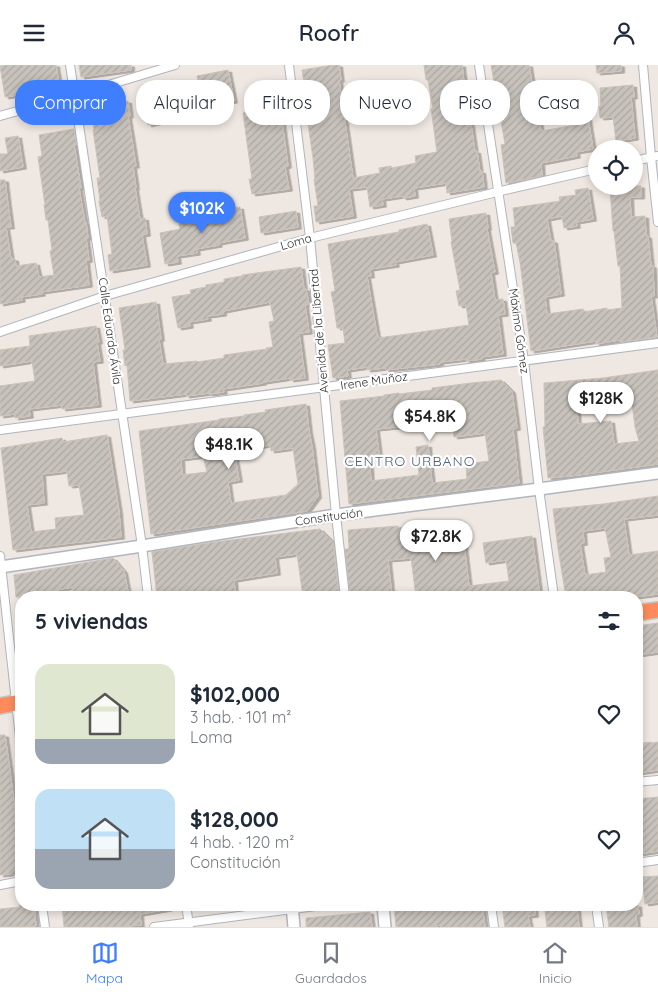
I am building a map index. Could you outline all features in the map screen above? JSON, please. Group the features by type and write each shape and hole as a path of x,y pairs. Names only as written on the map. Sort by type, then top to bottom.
{"highway":[{"path":"643,612 658,610"},
{"path":"0,706 15,704"}],"street":[{"name":"Calle Eduardo Ávila","path":"70,65 72,80"},
{"path":"124,80 174,65"},
{"name":"Avenida de la Libertad","path":"289,65 310,238 344,591"},
{"name":"Máximo Gómez","path":"479,65 524,361 553,591"},
{"path":"643,65 654,157 658,222"},
{"path":"0,116 15,112"},
{"name":"Calle Eduardo Ávila","path":"79,125 147,591"},
{"name":"Loma","path":"0,332 105,296 310,238 497,191 588,171"},
{"name":"Irene Muñoz","path":"0,430 658,343"},
{"name":"Constitución","path":"1,563 142,546 336,515 658,473"},
{"path":"1,563 15,678"},
{"path":"643,781 658,780"},
{"path":"643,862 658,860"},
{"path":"0,885 15,882"},
{"path":"43,911 45,927"},
{"path":"187,911 189,925"},
{"path":"154,927 189,925 269,911"},
{"path":"292,911 294,927"},
{"path":"384,911 385,927"},
{"path":"492,911 494,927"},
{"path":"597,911 599,927"}],"building":[{"path":"56,65 58,80 15,80 15,95 5,97 0,66"},
{"path":"79,65 131,65 131,70 81,77"},
{"path":"339,65 341,80 339,80 340,125 345,125 353,178 380,173 379,168 391,166 392,168 416,163 415,156 437,152 431,109 433,109 430,80 426,80 424,65 462,65 464,80 440,80 440,125 471,125 475,152 477,151 484,187 447,193 446,183 414,188 415,196 382,199 383,205 370,207 367,187 349,189 353,216 316,222 314,206 318,206 308,125 330,125 330,80 304,80 302,70"},
{"path":"491,65 529,65 532,80 520,80 520,125 540,125 541,131 576,125 589,125 592,140 588,140 588,150 576,152 577,156 541,163 542,176 506,183 501,145 505,144 502,125 510,125 510,80 494,80"},
{"path":"596,65 621,65 621,71 597,73"},
{"path":"228,70 230,80 198,80 197,76"},
{"path":"633,85 634,97 631,97 635,138 616,140 613,117 600,118 600,88"},
{"path":"126,101 128,101 130,116 128,116 136,166 133,166 140,219 145,218 147,234 142,235 147,265 110,271 108,255 112,254 107,216 102,217 99,201 97,178 100,178 93,130 93,125 126,125"},
{"path":"245,125 282,125 288,166 285,167 289,189 252,194 249,179 252,179"},
{"path":"74,129 76,145 74,145 81,188 79,188 88,238 86,238 89,260 86,261 89,285 41,292 42,294 21,297 22,300 0,304 0,180 5,180 11,227 6,227 11,259 15,259 16,266 36,263 39,277 54,275 38,157 42,156 39,135"},
{"path":"18,136 23,167 0,171 0,154 8,154 5,138"},
{"path":"588,188 593,219 576,222 577,226 564,228 562,216 547,219 551,241 554,241 561,294 545,297 547,314 583,309 584,312 607,308 607,310 622,308 620,266 618,266 610,195 641,195 641,197 630,197 631,217 645,216 646,236 648,236 651,266 653,266 654,296 651,296 657,337 596,344 596,341 531,351 520,262 516,243 513,243 511,227 515,227 513,208 560,201 559,197 576,195 575,190"},
{"path":"240,207 245,238 196,249 197,253 177,256 178,262 165,264 160,233 180,229 179,224 201,220 201,216 228,212 227,209"},
{"path":"296,211 298,227 261,233 259,217"},
{"path":"486,213 495,272 491,273 495,300 503,299 505,314 498,315 503,354 481,357 482,359 466,361 466,359 386,370 385,368 367,370 367,367 347,370 348,376 333,378 328,345 345,343 343,328 337,328 331,292 335,291 328,244 399,232 399,230 427,224 433,255 395,262 396,265 370,269 371,276 367,276 378,338 469,325 466,305 459,306 456,291 460,290 451,242 449,219"},
{"path":"301,267 304,289 306,289 309,304 305,305 309,332 299,333 305,378 263,382 223,389 224,392 209,394 186,396 186,394 130,401 119,308 156,302 163,364 197,362 224,358 224,355 267,349 273,347 269,322 274,321 270,302 223,311 223,314 207,316 208,319 189,322 190,326 178,328 172,297 191,294 190,290 224,282 224,279"},
{"path":"96,326 100,361 93,362 98,405 62,409 62,405 29,409 30,416 15,418 15,414 0,416 0,386 35,381 32,361 0,366 0,350 30,346 29,336"},
{"path":"658,370 658,464 548,478 543,427 545,427 544,383 603,378","holes":["632,403 639,441 614,444 611,421 578,424 577,408"]},
{"path":"501,380 512,391 517,428 513,429 519,483 349,504 340,401 432,390 432,388","holes":["452,420 454,437 485,433 489,461 466,464 467,479 432,483 428,445 416,447 419,475 371,481 369,455 379,454 376,429"]},
{"path":"306,404 318,496 307,511 151,534 139,431 244,416 266,412 265,410","holes":["270,445 271,451 293,448 298,484 286,495 231,503 228,482 239,480 234,451","203,456 207,472 182,475 181,459"]},
{"path":"107,435 119,511 121,537 13,550 1,448 62,438 63,442","holes":["67,471 69,486 79,485 84,515 55,518 56,529 31,532 27,505 44,503 42,474"]},
{"path":"658,496 658,515 624,519 629,555 658,551 658,594 643,596 643,591 565,591 553,509","holes":["605,528 611,557 604,558 606,572 585,575 580,544 584,543 583,531"]},
{"path":"461,520 469,586 509,581 506,560 486,563 483,543 532,536 539,591 415,591 411,558 388,560 391,591 349,591 345,549 349,549 348,530 398,526 398,528"},
{"path":"320,529 333,542 338,591 302,591 297,554 275,557 277,573 234,580 235,591 156,591 152,552"},
{"path":"113,558 124,571 128,591 73,591 72,587 52,591 15,591 14,575"},
{"path":"658,623 658,652 643,654 643,625"},
{"path":"0,735 5,735 15,814 15,869 10,874 0,875"},
{"path":"658,742 658,770 643,772 643,743"},
{"path":"658,797 658,851 643,853 643,798"},
{"path":"658,876 658,902 645,904 643,877"},
{"path":"15,908 15,911 35,911 36,926 0,927 0,909"},
{"path":"63,911 157,911 140,914 141,925 64,927"},
{"path":"394,911 483,911 485,927 441,927 441,925 396,927"},
{"path":"503,911 535,911 535,915 528,916 530,927 505,927"},
{"path":"545,911 577,911 579,927 547,927"},
{"path":"607,911 639,911 639,914 636,915 637,927 609,927"},
{"path":"370,912 372,927 306,927 306,918"}],"district":[{"name":"CENTRO URBANO","path":"410,461"}]}
